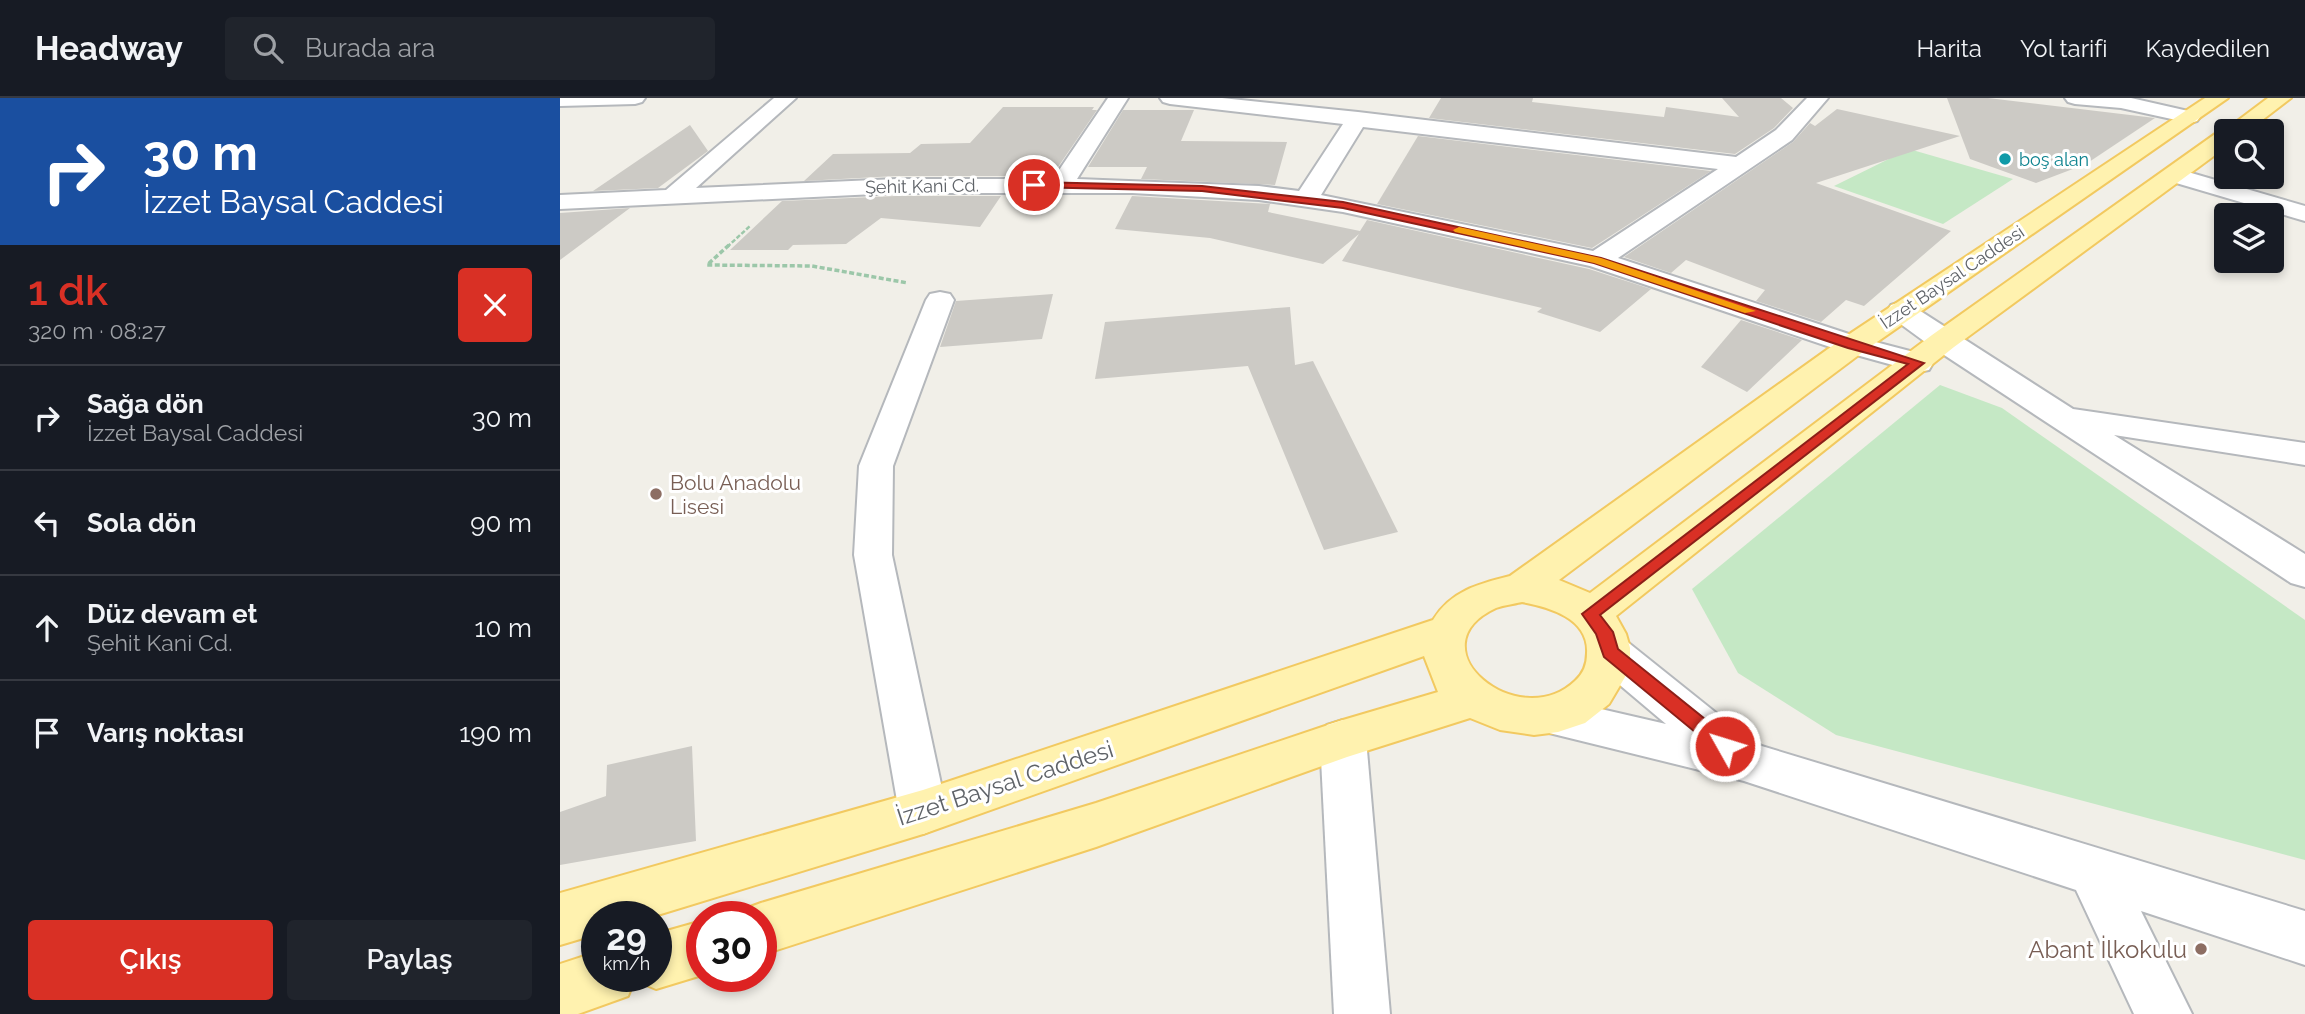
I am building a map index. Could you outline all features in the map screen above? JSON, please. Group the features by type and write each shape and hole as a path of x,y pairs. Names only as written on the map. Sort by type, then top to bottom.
{"main road":[{"name":"İzzet Baysal Caddesi","path":"1522,587 1853,345 2218,98"},
{"path":"2252,119 2281,98"},
{"path":"1590,614 1918,363 1943,341 2214,147"},
{"path":"1522,587 1559,596 1590,614 1604,632 1610,652 1607,673 1595,693 1576,707 1549,716 1523,716 1496,711 1474,699 1457,685 1447,667 1443,650 1445,632 1456,614 1474,599 1496,590 1522,587"},
{"name":"İzzet Baysal Caddesi","path":"560,919 923,811 1445,632"},
{"path":"777,924 1096,825 1343,740 1474,699"},
{"path":"560,992 581,985"}],"street":[{"path":"560,100 635,98"},
{"path":"671,198 786,98"},
{"path":"1061,185 1118,98"},
{"path":"1170,98 1737,164"},
{"path":"1597,260 1784,135 1818,98"},
{"path":"2075,98 2121,102 2190,117"},
{"path":"1306,199 1358,118"},
{"path":"2174,176 2305,214"},
{"name":"Şehit Kani Cd.","path":"560,202 897,186 1061,185 1202,188 1306,199 1597,260 1853,345 1918,363"},
{"path":"923,811 873,542 876,466 940,300"},
{"path":"1902,312 2305,573"},
{"path":"2062,417 2305,454"},
{"path":"1610,652 1744,761"},
{"path":"1549,716 1744,761 2305,938"},
{"path":"1343,740 1362,1014"},
{"path":"2093,871 2164,1014"}],"path":[{"path":"786,191 707,265 811,265 909,284 931,292 940,300"}],"green space":[{"path":"1909,149 2013,179 1943,224 1834,186"},
{"path":"1940,385 2002,408 2305,620 2305,860 1836,735 1738,673 1692,589"}],"building":[{"path":"1441,98 1533,98 1532,102 1664,117 1666,107 1739,117 1722,98 1781,98 1793,108 1774,128 1735,154 1429,118"},
{"path":"1947,98 1988,98 2155,118 2086,164 2036,183 1970,159"},
{"path":"1003,107 1094,107 1092,110 1097,110 1058,167 1019,168 1014,176 896,176 804,181 833,154 910,153 921,144 970,143"},
{"path":"1837,109 1960,136 1816,183 1951,231 1864,306 1846,300 1821,322 1756,301 1765,290 1686,260 1671,273 1624,257 1793,142 1810,123 1815,126"},
{"path":"1123,110 1194,110 1181,141 1287,142 1275,185 1141,179 1147,167 1088,167"},
{"path":"690,125 708,151 658,188 593,191"},
{"path":"1418,136 1711,171 1592,248 1377,204"},
{"path":"896,196 1001,196 980,227 881,218 846,244 793,245 788,250 730,250 782,201"},
{"path":"1132,196 1270,204 1268,212 1360,231 1367,220 1589,269 1651,289 1600,332 1537,312 1542,308 1342,261 1359,234 1323,264 1210,238 1115,229"},
{"path":"630,208 560,260 560,213"},
{"path":"1053,294 1042,339 940,347 956,301"},
{"path":"1290,307 1295,365 1313,361 1398,532 1324,550 1248,366 1095,379 1105,322"},
{"path":"1741,320 1802,340 1747,392 1701,367"},
{"path":"692,746 696,841 560,865 560,812 606,796 607,765"}],"slow traffic":[{"path":"1459,230 1597,260 1750,311"}],"place":[{"name":"boş alan","path":"2005,159"},
{"name":"Bolu Anadolu Lisesi","path":"656,494"},
{"name":"Abant İlkokulu","path":"2201,949"}],"route":[{"path":"1034,185 1202,188 1343,205 1597,260 1853,345 1918,363 1590,614 1604,632 1610,652 1725,746"}]}
